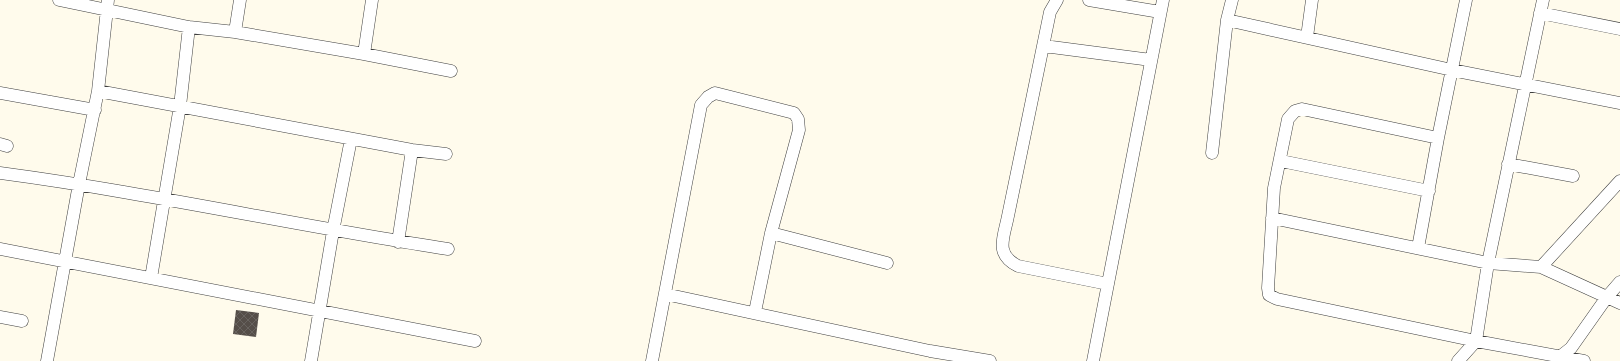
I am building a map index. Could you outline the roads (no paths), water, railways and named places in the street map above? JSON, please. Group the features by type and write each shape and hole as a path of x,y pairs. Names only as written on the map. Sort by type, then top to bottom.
{"street":[{"path":"59,0 108,5 189,27 235,32 364,54 451,71"},
{"path":"235,32 240,0"},
{"path":"364,54 372,0"},
{"path":"1056,0 1050,12 1002,248 1004,255 1009,261 1018,266 1108,284"},
{"path":"1089,0 1161,6 1093,361"},
{"path":"1212,153 1227,20 1232,0"},
{"path":"1307,37 1312,0"},
{"path":"1418,248 1438,138 1466,0"},
{"path":"1458,361 1476,341 1488,263 1543,0"},
{"path":"47,361 98,91 108,5"},
{"path":"1540,13 1620,29"},
{"path":"1227,20 1452,70 1620,103"},
{"path":"151,278 180,106 189,27"},
{"path":"1044,46 1151,60"},
{"path":"98,91 412,150 446,154"},
{"path":"0,93 94,110"},
{"path":"652,361 701,105 708,97 715,93 794,113 798,119 799,130 771,233 755,312"},
{"path":"1438,138 1302,109 1295,111 1288,119 1281,161 1274,188 1268,288 1269,295 1277,299 1557,358 1584,361"},
{"path":"311,361 333,231 352,139"},
{"path":"398,242 412,150"},
{"path":"1281,161 1429,191"},
{"path":"1508,164 1573,176"},
{"path":"0,173 80,184 333,231 448,249"},
{"path":"1541,267 1620,181"},
{"path":"1272,218 1488,263 1541,267 1620,303"},
{"path":"771,233 887,263"},
{"path":"0,249 475,341"},
{"path":"1557,358 1571,348 1607,297 1620,282"},
{"path":"665,294 755,312 930,356 990,361"},
{"path":"0,317 22,321"}]}
